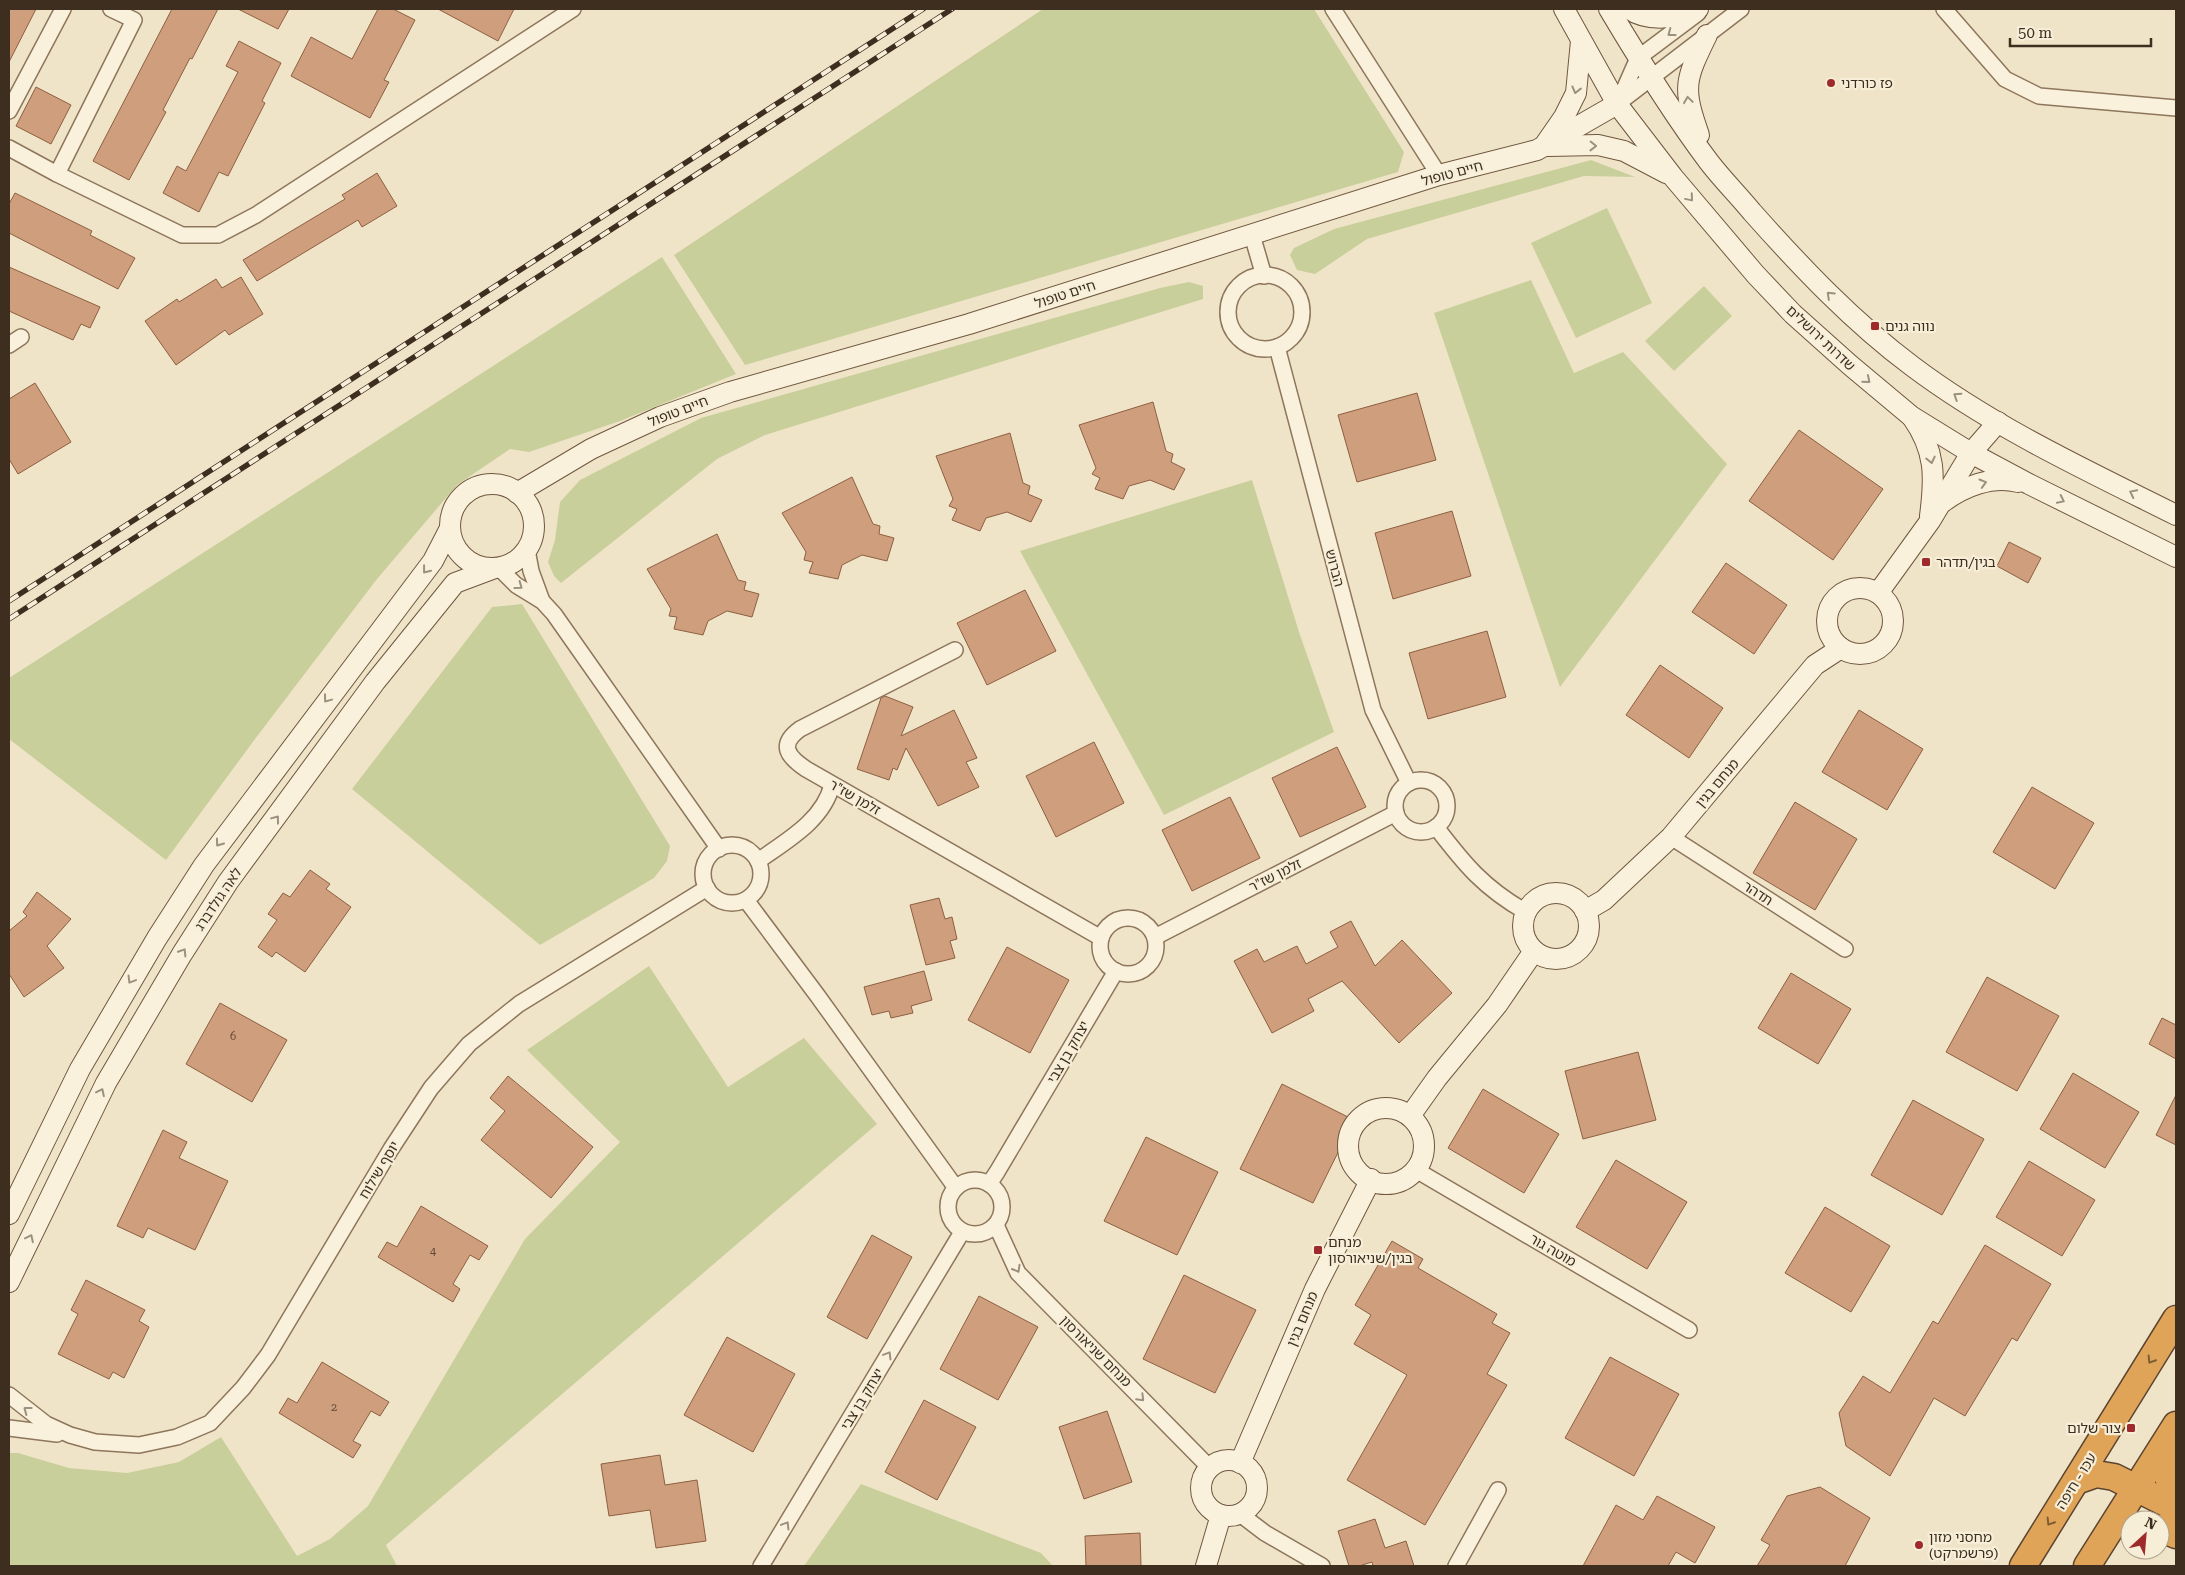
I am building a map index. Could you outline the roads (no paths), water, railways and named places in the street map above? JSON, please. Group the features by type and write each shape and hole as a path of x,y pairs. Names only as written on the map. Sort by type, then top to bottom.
{"highway":[{"name":"עכו - חיפה","path":"2023,1566 2176,1319"},
{"path":"2090,1561 2172,1432"},
{"path":"2172,1432 2169,1477 2171,1490 2176,1497"},
{"path":"2076,1481 2096,1474 2114,1477 2136,1486 2176,1508"},
{"path":"2090,1561 2105,1544 2120,1534"}],"street":[{"path":"9,111 63,9"},
{"path":"57,174 134,20 111,9"},
{"path":"9,148 57,174 182,234 218,235 256,215 573,9"},
{"path":"1333,9 1439,175"},
{"name":"שדרות ירושלים","path":"1564,9 1618,104 1673,177 1756,275 1793,314 1850,366 1911,416 1971,453 2176,557"},
{"path":"1609,9 1650,78 1709,163 1782,246 1881,341 1913,366 1998,422 2056,455 2176,515"},
{"path":"1629,9 1634,13 1653,17 1672,16 1698,9"},
{"path":"1618,104 1638,58 1704,9"},
{"path":"1618,104 1741,9"},
{"path":"1944,9 2005,80 2039,96 2176,108"},
{"path":"1707,35 1690,72 1686,93 1689,108 1709,163"},
{"path":"1544,146 1564,117 1576,93 1581,41"},
{"name":"חיים טופול","path":"517,493 591,449 660,417 730,392 969,324 1439,175 1537,150 1618,104"},
{"path":"1544,146 1598,145 1624,152 1673,177"},
{"path":"1252,235 1264,276"},
{"path":"1264,276 1281,279 1290,286 1297,295 1301,306 1301,317 1298,328 1291,338 1276,347 1260,349 1249,345 1235,334 1228,319 1228,307 1235,291 1248,280 1264,276"},
{"name":"הברוש","path":"1276,347 1373,710 1409,783"},
{"path":"1911,416 1921,430 1932,461 1934,486 1930,521"},
{"path":"1878,593 1930,521 1971,453 1998,422"},
{"path":"1941,504 1954,494 1991,481 2014,480 2029,484"},
{"path":"492,484 505,486 517,493 525,500 533,520 532,541 527,550 510,564 497,568 481,567 469,562 459,553 452,541 450,528 451,514 457,502 466,492 478,486 492,484"},
{"path":"9,1214 80,1069 131,980 188,889 273,770 433,562 450,528"},
{"path":"527,550 531,571 542,601"},
{"path":"497,568 516,585 542,601 560,622 719,849"},
{"name":"לאה גולדברג","path":"9,1282 106,1083 182,954 228,882 370,690 455,583 497,568"},
{"path":"1857,588 1868,589 1878,593 1886,600 1891,610 1892,626 1887,640 1870,652 1860,654 1841,648 1834,642 1826,623 1831,604 1847,590 1857,588"},
{"name":"מנחם בגין","path":"1585,911 1604,900 1671,837 1815,665 1841,648"},
{"name":"זלמן שז\"ר","path":"955,650 800,729 791,736 787,750 793,759 832,785 1101,938"},
{"path":"1423,780 1432,782 1442,790 1448,807 1446,816 1436,827 1425,832 1416,832 1407,828 1400,821 1396,813 1397,795 1409,783 1423,780"},
{"path":"758,861 809,822 825,803 832,785"},
{"name":"זלמן שז\"ר","path":"1155,937 1396,813"},
{"path":"1436,827 1474,875 1494,892 1526,912"},
{"name":"תדהר","path":"1671,837 1846,949"},
{"path":"727,846 740,847 752,854 758,861 761,874 760,882 753,894 746,900 737,903 724,902 712,895 707,888 704,875 705,866 709,858 719,849 727,846"},
{"name":"יוסף שילוח","path":"79,1438 95,1442 139,1445 177,1437 210,1422 243,1388 268,1355 391,1149 431,1088 469,1044 518,1004 707,888"},
{"path":"1545,894 1569,895 1578,901 1585,911 1589,921 1589,932 1585,943 1577,952 1567,957 1555,959 1544,957 1534,951 1527,942 1523,931 1523,919 1535,900 1545,894"},
{"path":"746,900 956,1188"},
{"path":"1126,918 1143,922 1150,928 1155,937 1156,946 1150,964 1133,974 1116,971 1108,966 1102,957 1101,938 1109,926 1117,920 1126,918"},
{"path":"1410,1116 1437,1078 1497,1005 1534,951"},
{"name":"יצחק בן צבי","path":"988,1184 997,1172 1116,971"},
{"path":"1382,1108 1394,1109 1410,1116 1419,1126 1424,1138 1424,1151 1416,1170 1406,1179 1393,1183 1380,1183 1365,1177 1356,1168 1350,1156 1348,1143 1352,1130 1358,1120 1369,1112 1382,1108"},
{"name":"מוטה גור","path":"1416,1170 1690,1330"},
{"name":"מנחם בגין","path":"1240,1463 1315,1289 1371,1179"},
{"path":"972,1180 988,1184 996,1190 1002,1208 996,1225 979,1234 962,1232 950,1218 947,1209 948,1200 956,1188 963,1182 972,1180"},
{"name":"מנחם שניאורסון","path":"996,1225 1018,1273 1210,1468"},
{"name":"יצחק בן צבי","path":"761,1566 962,1232"},
{"path":"9,1395 46,1424 79,1438"},
{"path":"9,1428 79,1438"},
{"path":"1206,1566 1230,1514 1250,1506 1255,1498 1257,1488 1250,1470 1240,1463 1231,1460 1221,1462 1210,1468 1202,1482 1201,1491 1204,1500 1210,1508 1230,1514 1322,1566"},
{"path":"1456,1566 1498,1490"}],"railway":[{"path":"9,601 923,9"},
{"path":"9,619 952,9"}],"place":[{"name":"פז כורדני","path":"1831,83"},
{"name":"נווה גנים","path":"1875,326"},
{"name":"בגין/תדהר","path":"1926,562"},
{"name":"מנחם בגין/שניאורסון","path":"1318,1250"},
{"name":"צור שלום","path":"2131,1428"},
{"name":"מחסני מזון (פרשמרקט)","path":"1919,1545"}]}
